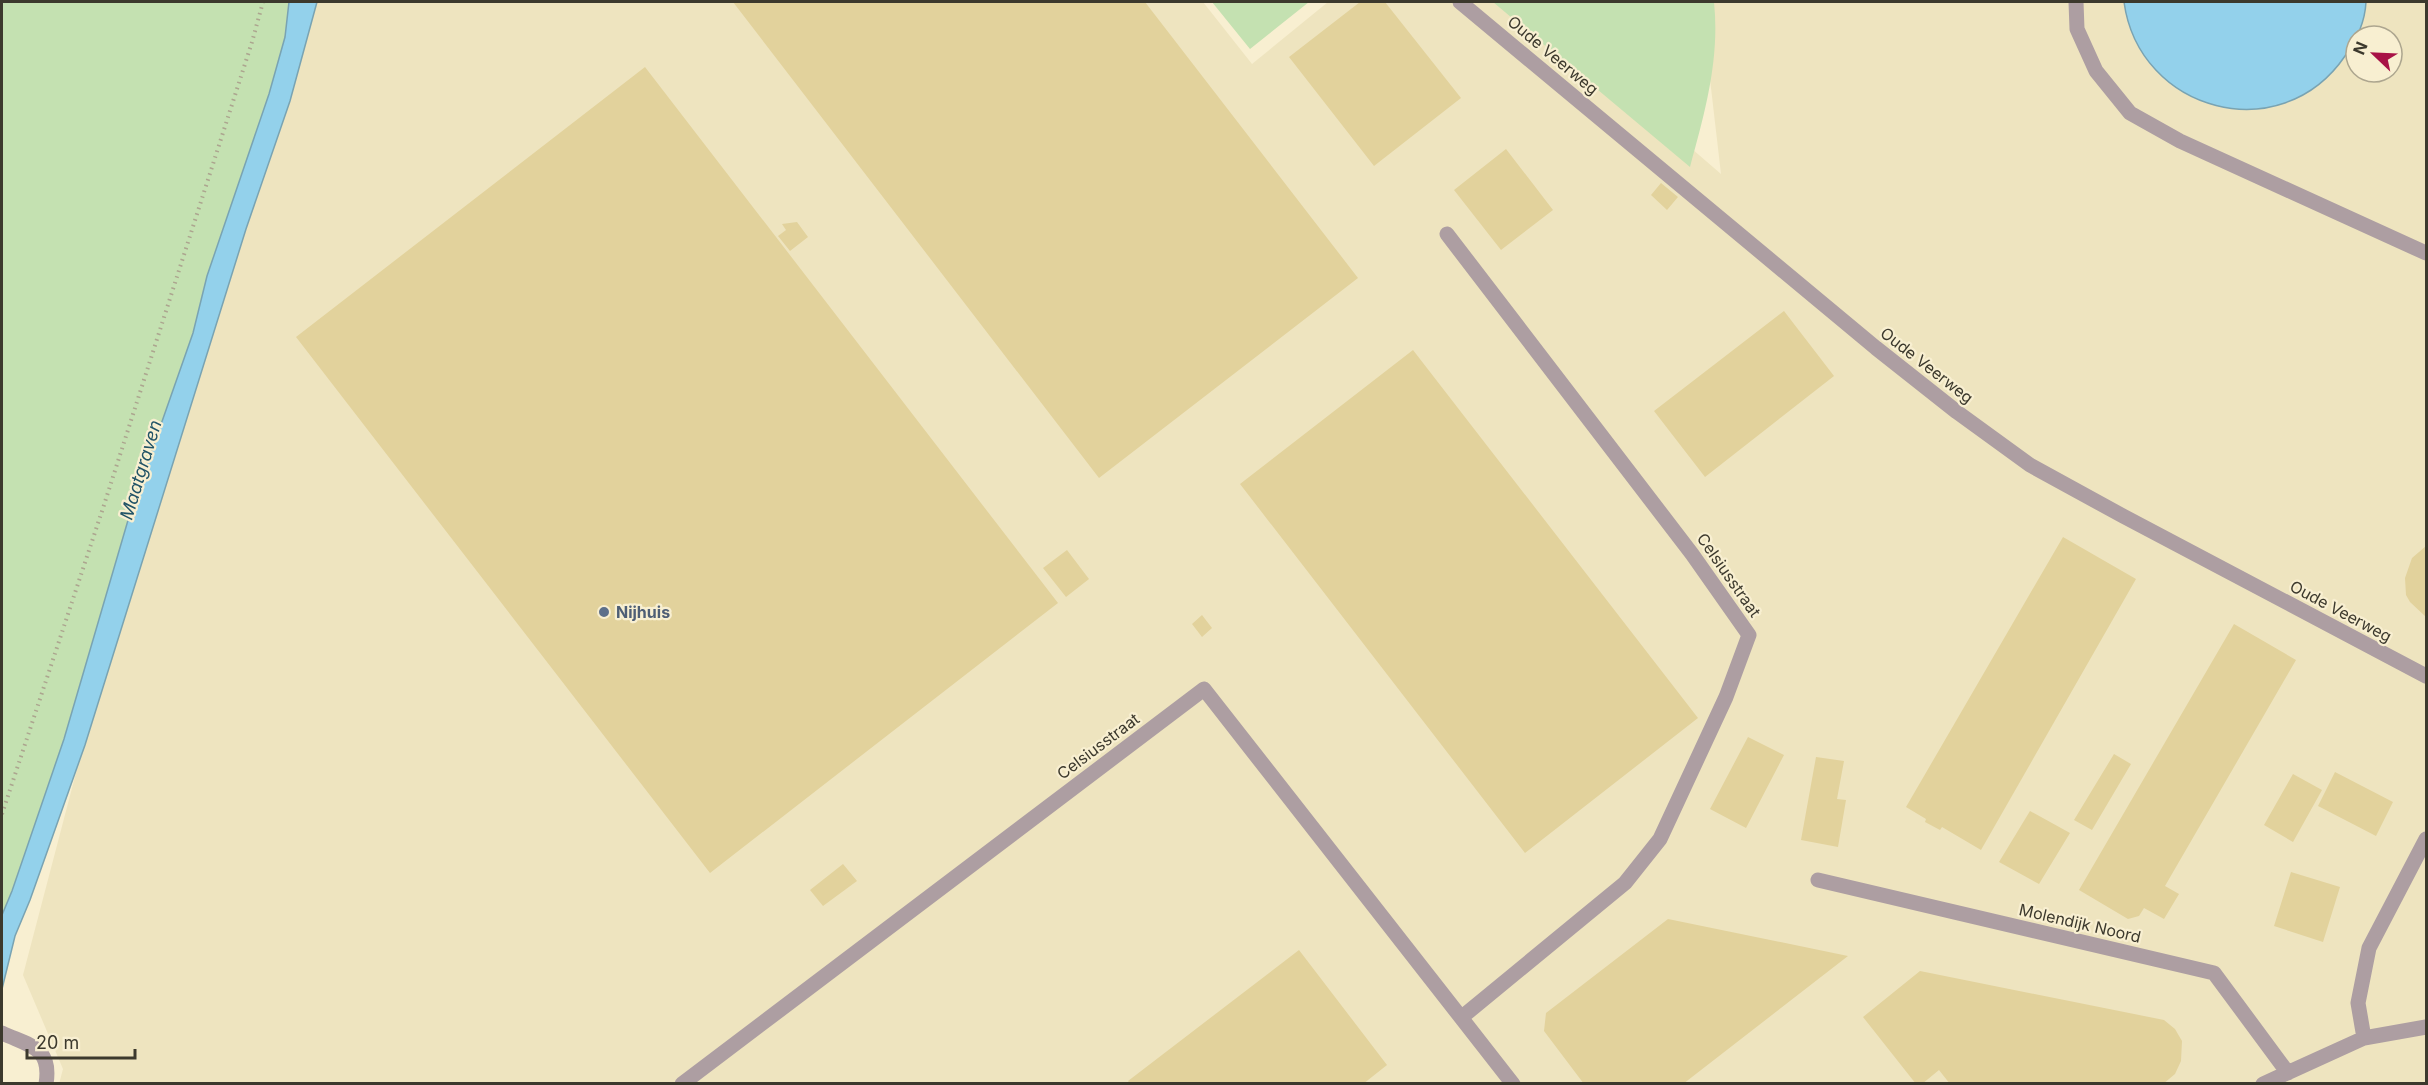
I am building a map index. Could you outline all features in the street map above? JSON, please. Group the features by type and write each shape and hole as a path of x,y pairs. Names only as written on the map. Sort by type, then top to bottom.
{"street":[{"name":"Oude Veerweg","path":"1460,2 1876,348 1957,412 2030,465 2427,676"},
{"path":"2076,2 2077,29 2096,71 2130,113 2180,141 2427,253"},
{"name":"Celsiusstraat","path":"1447,234 1692,554 1749,635 1726,697 1660,839 1625,883 1462,1017"},
{"name":"Celsiusstraat","path":"682,1083 1204,689 1513,1083"},
{"path":"2364,1038 2358,1003 2369,948 2427,838"},
{"name":"Molendijk Noord","path":"1818,880 2214,973 2288,1073"},
{"path":"2263,1083 2364,1038 2427,1028"},
{"path":"2,1033 35,1048 43,1056 49,1067 46,1083"}],"path":[{"path":"2,814 119,460 263,2"}],"shaded area":[{"path":"278,2 1203,2 1252,64 1328,2 1522,2 1721,174 1701,2 2426,2 2426,1083 59,1084 63,1069 23,975"}],"green space":[{"path":"2,2 289,2 285,37 269,94 207,276 193,333 131,510 64,739 2,915"},
{"path":"1212,2 1309,2 1250,49"},
{"path":"1493,2 1714,2 1713,65 1706,106 1690,167"}],"water":[{"path":"289,2 317,2 290,101 246,229 85,745 15,936 2,989 2,915 64,739 131,510 193,333 207,276 269,94 285,37"},
{"path":"2124,2 2366,2 2362,24 2344,24 2344,57 2318,85 2286,103 2251,109 2216,106 2184,92 2156,70 2135,40"}],"building":[{"path":"733,2 1145,2 1358,278 1099,478"},
{"path":"1360,2 1385,2 1461,98 1374,166 1289,57"},
{"path":"645,67 1058,603 710,873 296,337"},
{"path":"1506,149 1553,210 1501,250 1454,190"},
{"path":"1661,183 1678,197 1667,210 1651,195"},
{"path":"797,222 808,237 790,251 778,236 786,230 782,224"},
{"path":"1784,311 1834,376 1705,477 1654,411"},
{"path":"1413,350 1698,718 1525,853 1240,484"},
{"path":"2063,537 2136,579 1981,850 1942,827 1940,830 1925,822 1926,819 1906,807"},
{"path":"2426,546 2426,617 2406,595 2405,578 2412,558"},
{"path":"1067,550 1089,579 1066,597 1043,568"},
{"path":"1202,615 1212,628 1202,637 1192,624"},
{"path":"2234,624 2296,660 2165,886 2179,894 2164,919 2144,908 2139,916 2128,919 2079,890"},
{"path":"1748,737 1784,755 1746,828 1710,809"},
{"path":"2114,754 2131,764 2092,830 2074,820"},
{"path":"1816,757 1844,761 1837,799 1846,800 1838,847 1801,840"},
{"path":"2335,772 2393,802 2376,836 2318,806"},
{"path":"2293,774 2322,790 2293,842 2264,825"},
{"path":"2030,811 2070,833 2039,884 1999,862"},
{"path":"843,864 857,881 823,906 810,890"},
{"path":"2291,872 2340,887 2323,942 2274,926"},
{"path":"1668,919 1848,956 1683,1084 1584,1084 1544,1031 1546,1013"},
{"path":"1299,950 1387,1065 1363,1084 1130,1084 1128,1081"},
{"path":"1920,971 2164,1020 2175,1029 2182,1041 2181,1061 2175,1074 2163,1084 1950,1084 1939,1070 1922,1084 1916,1084 1863,1017"}],"place":[{"name":"Nijhuis","path":"604,612"}],"water label":[{"name":"Maatgraven","path":"141,470"}]}
